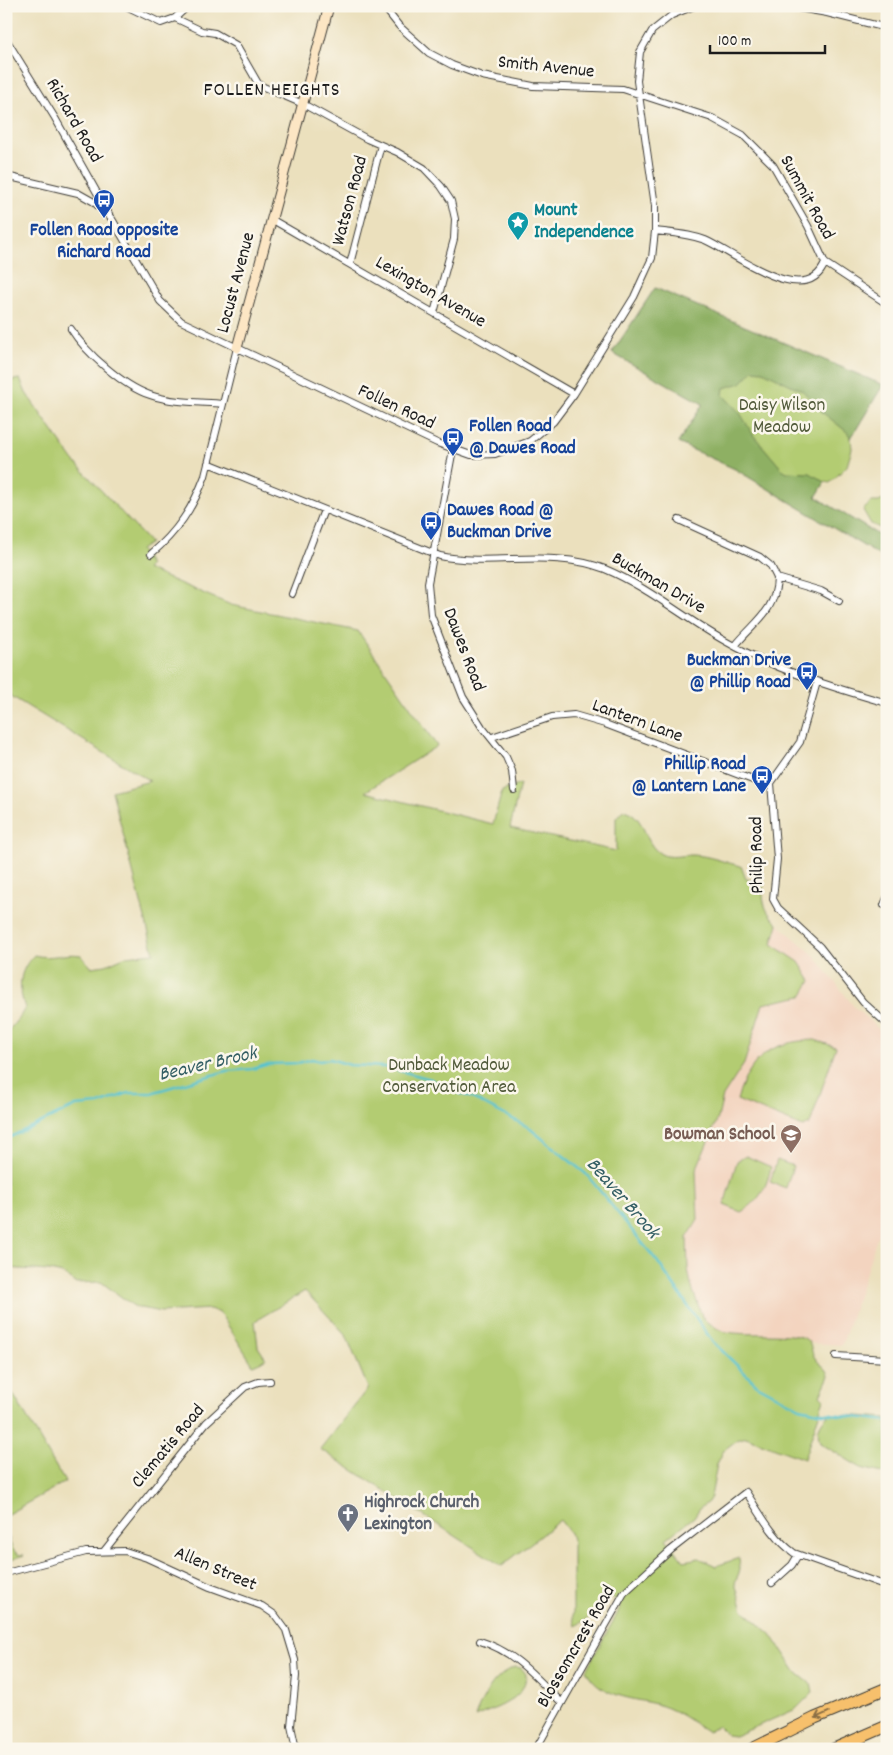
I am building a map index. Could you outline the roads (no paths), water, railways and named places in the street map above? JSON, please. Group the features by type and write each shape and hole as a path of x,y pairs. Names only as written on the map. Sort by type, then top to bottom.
{"highway":[{"path":"752,1749 828,1712 887,1688"},
{"path":"834,1749 887,1726"}],"street":[{"path":"126,6 161,23 175,18 188,6"},
{"name":"Locust Avenue","path":"151,554 170,538 199,493 236,348 329,6"},
{"name":"Smith Avenue","path":"385,6 399,26 429,52 452,65 483,76 533,86 624,90 639,95"},
{"name":"Follen Road","path":"6,176 78,194 94,202 112,219 160,301 181,320 389,422 471,455 495,454 530,441 554,422 574,394 645,277 652,258 655,206 637,81 640,52 652,31 672,15 694,6"},
{"path":"787,6 887,28"},
{"path":"175,18 202,31 215,33 236,45 259,85 303,104 398,152 424,168 441,186 451,201 455,219 454,239 434,313"},
{"name":"Richard Road","path":"6,39 55,118 112,219"},
{"name":"Summit Road","path":"639,95 712,118 743,135 773,165 825,262 887,304"},
{"name":"Watson Road","path":"350,264 381,145"},
{"name":"Lexington Avenue","path":"271,220 574,394"},
{"path":"655,231 703,239 764,273 797,282 817,276 825,262"},
{"path":"72,329 85,347 136,389 151,395 174,400 223,404"},
{"name":"Dawes Road","path":"453,449 428,583 431,615 463,697 482,727 492,737 506,757 512,770 514,790"},
{"name":"Buckman Drive","path":"208,463 434,553 479,561 541,559 587,564 633,583 764,662 817,682 887,704"},
{"path":"292,594 324,510"},
{"path":"679,520 760,557 771,566 777,578 777,593 768,610 735,646"},
{"path":"777,578 821,591 839,601"},
{"path":"771,787 778,770 800,742 817,682"},
{"name":"Lantern Lane","path":"492,737 552,717 574,715 606,724 771,787"},
{"name":"Philip Road","path":"771,787 777,859 773,899 778,908 820,947 863,1002 887,1024"},
{"path":"884,905 887,898"},
{"path":"836,1356 887,1359"},
{"name":"Clematis Road","path":"104,1551 206,1423 245,1387 258,1382 270,1381"},
{"name":"Blossomcrest Road","path":"536,1749 599,1634 624,1593 671,1550 746,1492 784,1546 798,1555"},
{"name":"Allen Street","path":"6,1573 86,1552 124,1550 147,1558 210,1587 262,1606 275,1615 286,1630 295,1660 296,1676 291,1726 296,1749"},
{"path":"772,1583 792,1565 798,1555 887,1586"},
{"path":"480,1641 499,1647 515,1658 562,1703"}],"waterway":[{"name":"Beaver Brook","path":"6,1139 76,1106 99,1104 128,1093 151,1093 226,1071 252,1069 269,1064 330,1059 350,1065 385,1067 431,1079 438,1085 470,1097 528,1127 586,1174 657,1261 712,1341 757,1385 800,1408 823,1413 887,1421"}],"place":[{"name":"Follen Road opposite Richard Road","path":"104,219"},
{"name":"Mount Independence","path":"518,241"},
{"name":"Follen Road @ Dawes Road","path":"453,457"},
{"name":"Dawes Road @ Buckman Drive","path":"431,541"},
{"name":"Buckman Drive @ Phillip Road","path":"807,691"},
{"name":"Phillip Road @ Lantern Lane","path":"762,795"},
{"name":"Bowman School","path":"791,1154"},
{"name":"Highrock Church Lexington","path":"348,1533"}],"district":[{"name":"FOLLEN HEIGHTS","path":"272,91"}],"park label":[{"name":"Daisy Wilson Meadow","path":"782,417"},
{"name":"Dunback Meadow Conservation Area","path":"449,1077"}]}
